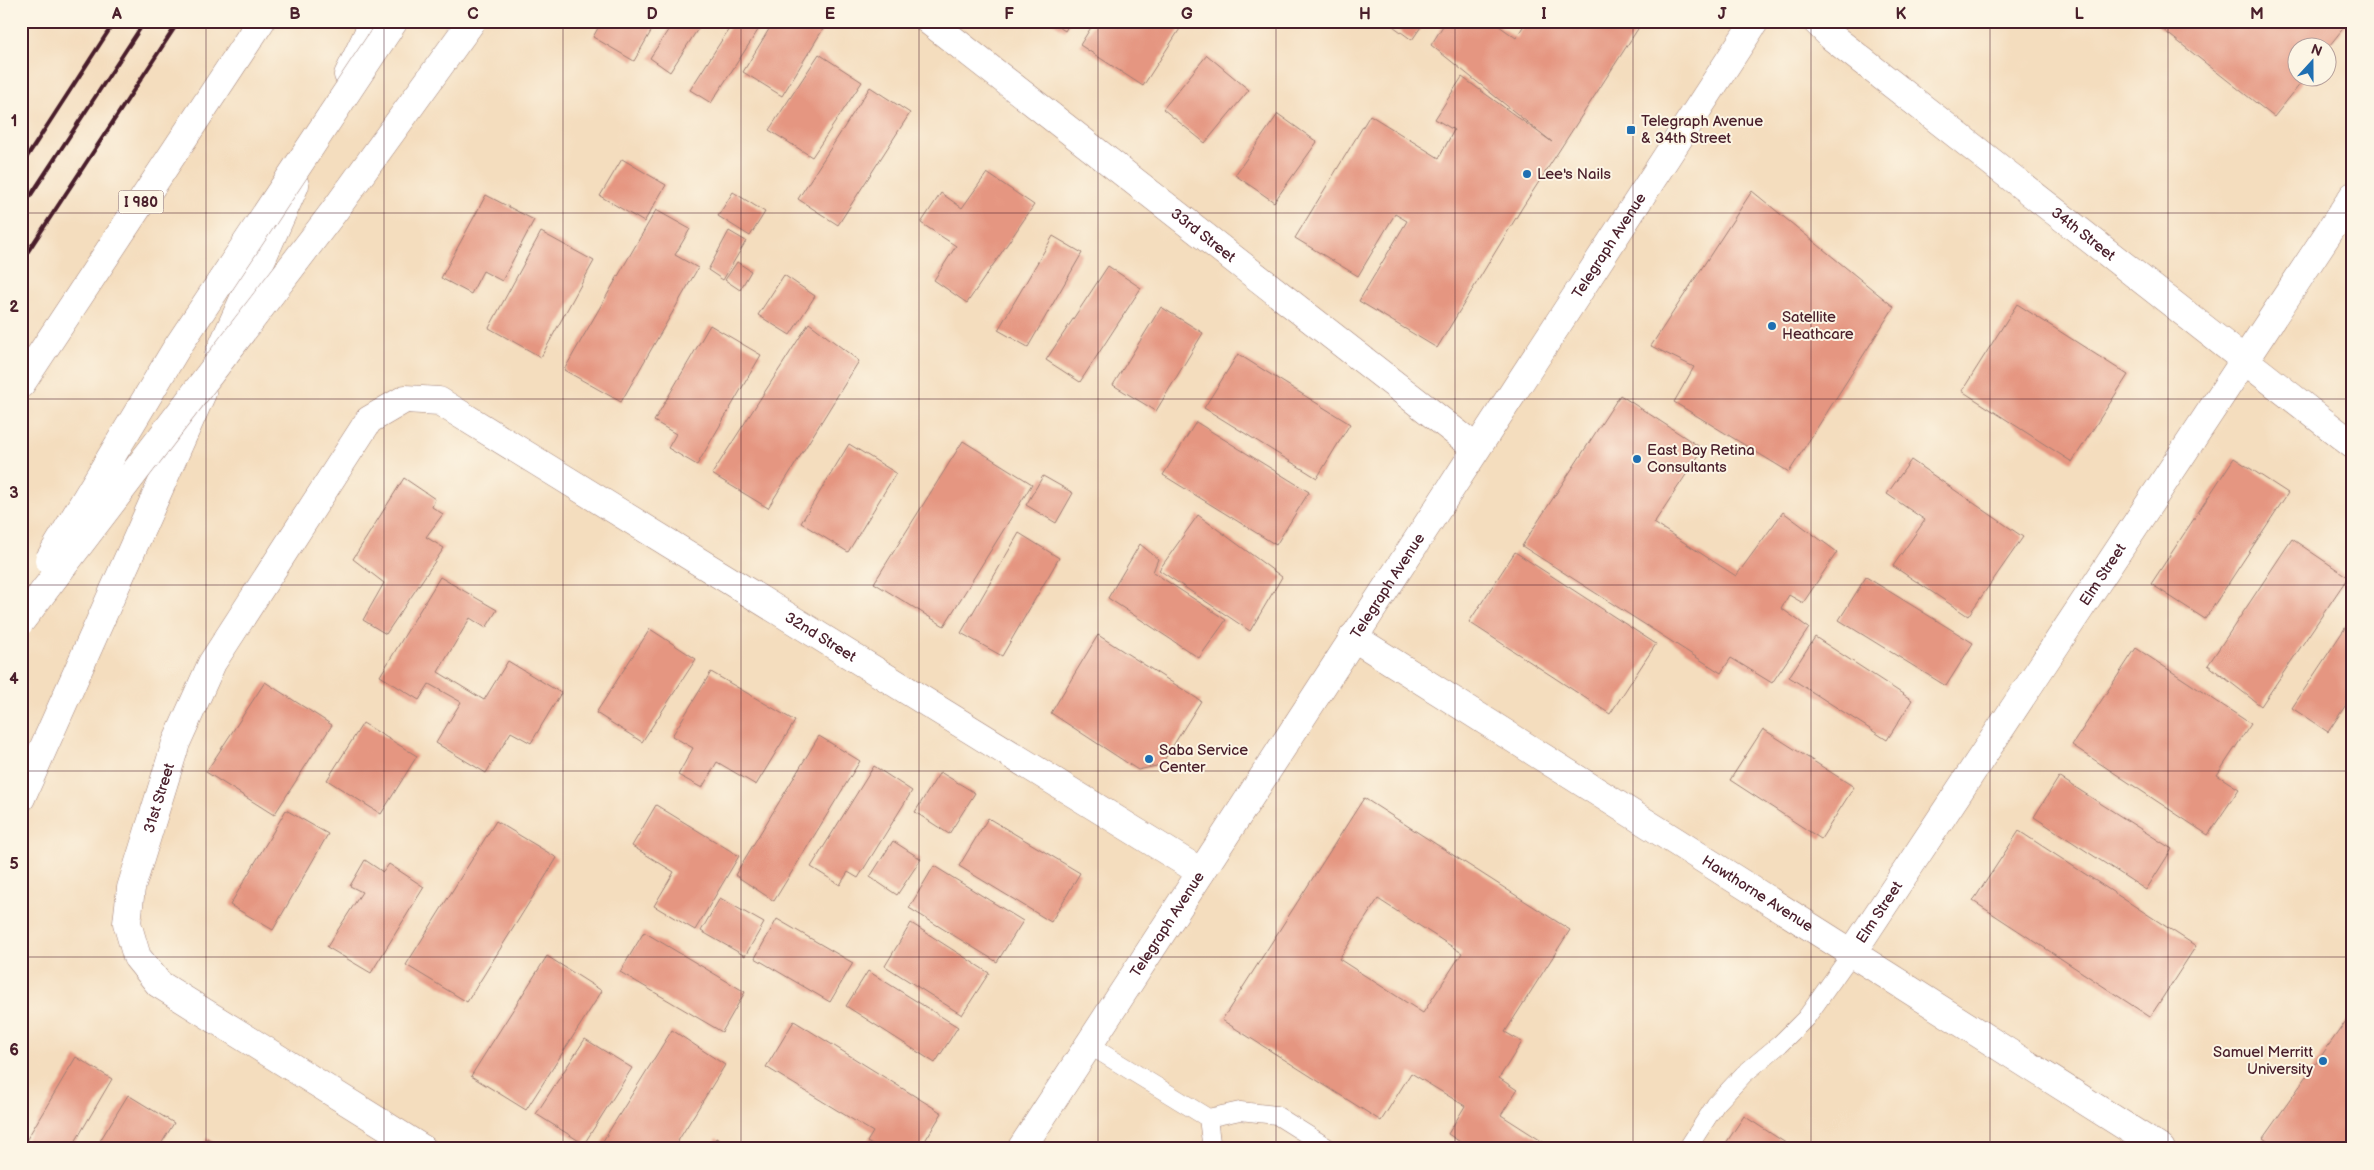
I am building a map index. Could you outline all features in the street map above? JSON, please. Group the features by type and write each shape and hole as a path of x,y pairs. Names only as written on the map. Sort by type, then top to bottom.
{"main road":[{"name":"I 980","path":"21,384 261,21"},
{"path":"21,798 281,214 374,21"},
{"path":"21,606 176,349 394,21"},
{"path":"21,621 335,210 472,21"},
{"name":"33rd Street","path":"929,21 1476,448"},
{"name":"Telegraph Avenue","path":"1021,1149 1755,21"},
{"name":"34th Street","path":"1816,21 1832,37 2353,445"},
{"name":"Elm Street","path":"1852,953 2353,196"},
{"name":"31st Street","path":"423,1149 159,984 137,957 127,923 131,888 176,743 212,663 369,420 405,399 439,401"},
{"name":"32nd Street","path":"439,401 1201,872"},
{"name":"Hawthorne Avenue","path":"1353,637 2161,1149"}],"lane":[{"path":"1686,1149 1716,1104 1744,1074 1780,1044 1806,1018 1852,953"},
{"path":"1089,1045 1208,1118 1240,1111 1276,1115 1330,1149"},
{"path":"1208,1118 1211,1142 1214,1149"}],"building":[{"path":"602,21 657,21 634,61 593,37"},
{"path":"674,21 703,21 670,72 650,58"},
{"path":"734,21 764,21 711,103 690,90"},
{"path":"774,21 828,21 782,96 743,72"},
{"path":"1050,21 1071,21 1065,31"},
{"path":"1095,21 1185,21 1143,86 1080,45"},
{"path":"1386,21 1425,21 1412,40"},
{"path":"1446,21 1492,21 1516,38 1524,25 1519,21 1643,21 1522,208 1437,348 1359,301 1407,221 1395,214 1358,276 1295,238 1370,115 1439,158 1454,130 1435,119 1462,77 1552,142 1431,45"},
{"path":"2152,21 2349,21 2336,38 2286,38 2286,88 2297,88 2274,117"},
{"path":"819,54 862,82 812,157 769,130"},
{"path":"1207,55 1249,90 1205,143 1163,109"},
{"path":"870,87 910,113 838,225 798,199"},
{"path":"1278,114 1317,142 1274,202 1235,175"},
{"path":"622,159 666,185 644,222 600,196"},
{"path":"987,173 1034,205 967,303 934,280 956,246 921,223 941,193 962,208"},
{"name":"Satellite Heathcare","path":"1752,191 1894,307 1789,472 1674,402 1694,367 1651,346"},
{"path":"733,192 765,212 750,236 718,216"},
{"path":"486,195 534,220 502,281 483,271 471,294 441,278"},
{"path":"656,210 690,229 675,255 698,268 621,402 564,370"},
{"path":"729,231 746,241 723,280 708,270"},
{"path":"541,232 594,261 541,357 489,328"},
{"path":"1053,236 1082,253 1028,347 998,330"},
{"path":"737,262 751,271 740,290 725,280"},
{"path":"1108,266 1141,288 1080,382 1046,360"},
{"path":"784,275 815,296 790,335 758,315"},
{"path":"2017,304 2128,375 2072,462 1962,391"},
{"path":"1161,307 1203,333 1156,411 1113,385"},
{"path":"809,323 859,361 768,508 712,474"},
{"path":"710,325 761,355 697,465 668,448 676,434 654,421"},
{"path":"1238,354 1350,424 1317,478 1204,408"},
{"path":"1620,395 1703,449 1654,523 1736,576 1783,512 1837,552 1803,603 1789,595 1781,608 1809,628 1772,683 1731,658 1721,673 1522,546"},
{"path":"1196,422 1309,492 1276,545 1163,475"},
{"path":"963,441 1032,484 944,626 874,583"},
{"path":"849,444 896,473 848,552 801,523"},
{"path":"2234,458 2288,493 2205,619 2151,584"},
{"path":"1911,460 2023,537 1968,616 1893,566 1925,520 1887,494"},
{"path":"1043,476 1073,493 1056,523 1026,505"},
{"path":"404,478 435,499 432,507 443,514 426,537 444,548 386,634 363,620 384,583 353,559"},
{"path":"1198,515 1282,577 1250,631 1159,570"},
{"path":"1019,533 1059,558 1002,656 961,633"},
{"path":"2292,539 2348,577 2261,706 2208,665"},
{"path":"1140,544 1158,559 1153,572 1226,620 1199,658 1108,598"},
{"path":"1515,552 1656,644 1610,714 1469,622"},
{"path":"440,577 497,610 486,628 470,618 438,672 484,700 508,661 561,693 531,743 511,732 486,773 436,743 461,702 429,684 419,700 380,676"},
{"path":"1866,577 1973,643 1946,686 1839,620"},
{"path":"2353,616 2353,694 2328,732 2292,708"},
{"path":"650,629 696,659 642,742 596,713"},
{"path":"1098,635 1201,701 1161,765 1138,770 1051,713"},
{"path":"1815,637 1912,700 1887,740 1789,677"},
{"path":"2136,648 2251,724 2217,775 2239,789 2208,835 2072,745"},
{"path":"711,672 795,721 756,785 717,762 702,788 678,775 693,748 672,736"},
{"path":"265,682 332,725 274,815 206,772"},
{"path":"363,723 417,756 381,814 327,780"},
{"path":"1763,729 1854,787 1821,839 1730,780"},
{"path":"819,736 860,761 774,901 735,875"},
{"path":"874,766 912,791 858,878 848,872 840,885 811,867"},
{"path":"940,772 975,793 949,834 915,812"},
{"path":"2059,777 2172,849 2146,890 2034,817"},
{"path":"1364,798 1570,930 1505,1032 1522,1042 1499,1078 1517,1090 1501,1115 1554,1149 1471,1149 1448,1134 1465,1106 1411,1073 1381,1121 1222,1020","holes":["1378,899 1462,953 1423,1013 1339,959"]},
{"path":"656,805 739,856 695,930 654,906 674,872 632,846"},
{"path":"286,810 328,834 273,930 230,905"},
{"path":"988,818 1080,873 1051,922 959,866"},
{"path":"496,821 557,858 467,1002 406,965"},
{"path":"2019,831 2196,946 2150,1017 1973,901"},
{"path":"893,841 921,859 897,895 870,877"},
{"path":"365,860 383,872 389,864 424,887 371,973 327,947 362,892 350,886"},
{"path":"934,866 1023,921 997,962 909,908"},
{"path":"720,898 764,923 745,956 701,931"},
{"path":"777,919 853,963 830,1002 755,958"},
{"path":"911,923 989,973 962,1015 885,966"},
{"path":"644,932 745,992 722,1032 620,972"},
{"path":"547,956 602,991 526,1110 471,1076"},
{"path":"868,971 958,1027 935,1063 846,1006"},
{"name":"Samuel Merritt University","path":"2353,1011 2353,1149 2278,1149 2263,1138"},
{"path":"794,1021 942,1113 920,1149 879,1149 867,1142 873,1132 766,1067"},
{"path":"672,1030 725,1065 673,1149 598,1149"},
{"path":"585,1039 632,1068 584,1144 536,1114"},
{"path":"76,1057 112,1079 71,1149 21,1149"},
{"path":"128,1095 174,1123 158,1149 95,1149"},
{"path":"1744,1116 1795,1149 1722,1149"},
{"path":"207,1138 225,1149 200,1149"},
{"path":"716,1138 734,1149 709,1149"}],"railway":[{"path":"21,166 115,21"},
{"path":"21,210 145,21"},
{"path":"21,262 179,21"}],"place":[{"name":"Telegraph Avenue & 34th Street","path":"1631,130"},
{"name":"Lee's Nails","path":"1527,174"},
{"name":"Satellite Heathcare","path":"1772,326"},
{"name":"East Bay Retina Consultants","path":"1637,459"},
{"name":"Saba Service Center","path":"1149,759"},
{"name":"Samuel Merritt University","path":"2323,1061"}]}
